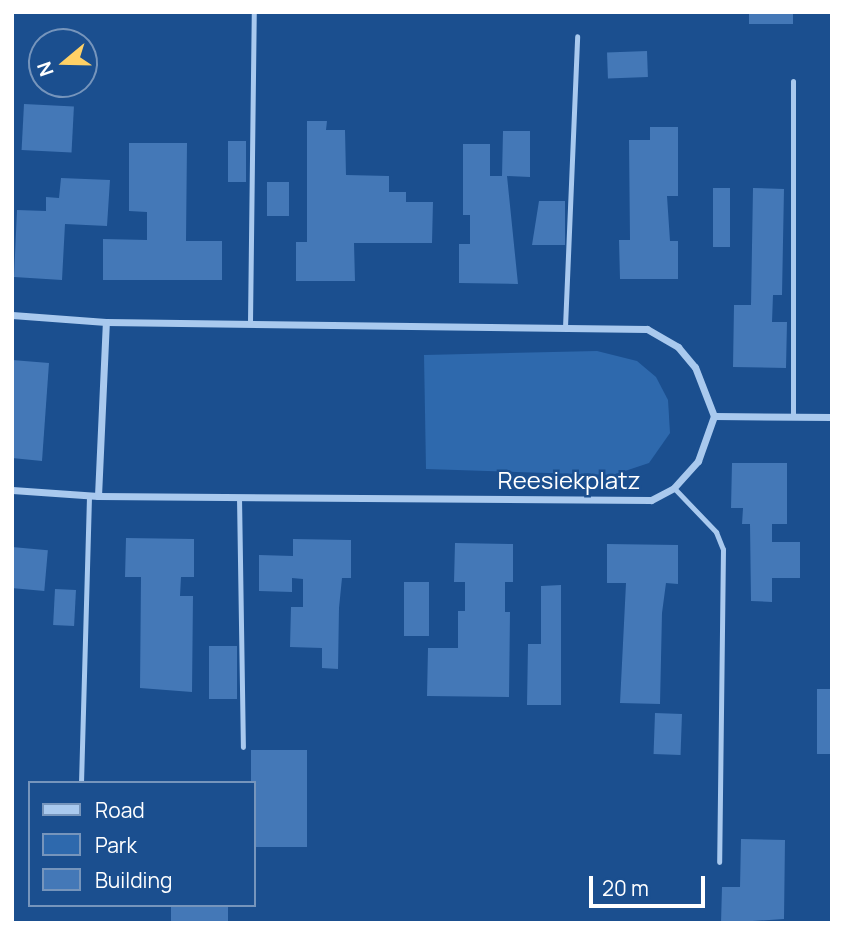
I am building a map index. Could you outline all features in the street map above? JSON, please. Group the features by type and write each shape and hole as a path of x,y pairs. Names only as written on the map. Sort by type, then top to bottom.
{"street":[{"path":"12,315 106,322 647,329 678,347 705,386 714,416 832,417"},
{"path":"98,496 106,322"},
{"name":"Reesiekplatz","path":"12,490 98,496 651,500 674,488 698,461 714,416"}],"lane":[{"path":"250,322 254,12"},
{"path":"565,327 577,36"},
{"path":"793,81 793,416"},
{"path":"674,488 716,531 723,549 719,862"},
{"path":"81,781 89,495"},
{"path":"239,497 243,747"}],"green space":[{"path":"597,351 637,361 656,377 668,400 670,433 649,463 613,475 426,469 424,355"}],"building":[{"path":"749,12 793,12 793,24 749,24"},
{"path":"647,51 648,77 608,78 607,52"},
{"path":"24,104 74,107 72,153 22,150"},
{"path":"307,121 327,121 326,130 345,130 346,175 389,176 389,192 406,192 406,202 433,202 432,243 354,243 355,281 296,281 296,242 307,242"},
{"path":"650,127 678,127 678,196 667,196 670,241 678,241 678,279 620,279 619,240 630,240 629,140 650,140"},
{"path":"503,131 530,131 530,177 507,176 518,284 459,283 459,244 470,244 470,215 463,215 463,144 490,144 490,176 502,176"},
{"path":"228,141 246,141 246,182 228,182"},
{"path":"129,143 187,143 186,241 222,241 222,280 103,280 103,239 147,240 147,212 129,211"},
{"path":"61,178 110,180 107,226 65,224 62,280 14,277 17,210 46,211 46,197 59,198"},
{"path":"267,182 289,182 289,216 267,216"},
{"path":"713,188 730,188 730,247 713,247"},
{"path":"753,188 784,189 782,295 773,295 772,322 787,322 786,368 733,367 734,305 751,305"},
{"path":"539,201 565,201 565,245 532,245"},
{"path":"12,360 49,363 42,461 12,458"},
{"path":"732,463 787,463 787,524 772,524 772,542 800,542 800,578 772,578 772,602 751,601 750,524 742,524 743,508 731,508"},
{"path":"126,538 194,539 194,577 181,577 180,596 193,596 192,692 140,688 141,577 125,577"},
{"path":"293,539 351,540 351,578 342,578 338,669 322,668 322,648 290,647 291,607 303,607 303,579 292,578 292,592 259,591 259,555 293,556"},
{"path":"455,543 513,544 513,582 505,582 505,612 510,612 509,697 427,696 428,648 458,648 458,611 465,611 465,582 454,582"},
{"path":"607,544 678,545 678,584 666,583 662,613 660,704 620,703 626,583 607,583"},
{"path":"12,547 48,550 44,591 12,588"},
{"path":"404,582 429,582 429,636 404,636"},
{"path":"561,585 561,705 527,705 528,644 541,644 541,586"},
{"path":"55,589 76,590 74,626 53,625"},
{"path":"209,646 237,646 237,699 209,699"},
{"path":"817,689 832,689 832,754 817,754"},
{"path":"655,713 682,714 681,755 654,754"},
{"path":"251,750 307,750 307,847 256,847 256,781 251,781"},
{"path":"741,839 785,840 784,919 721,923 722,887 740,887"},
{"path":"171,907 228,907 228,923 171,923"}]}
